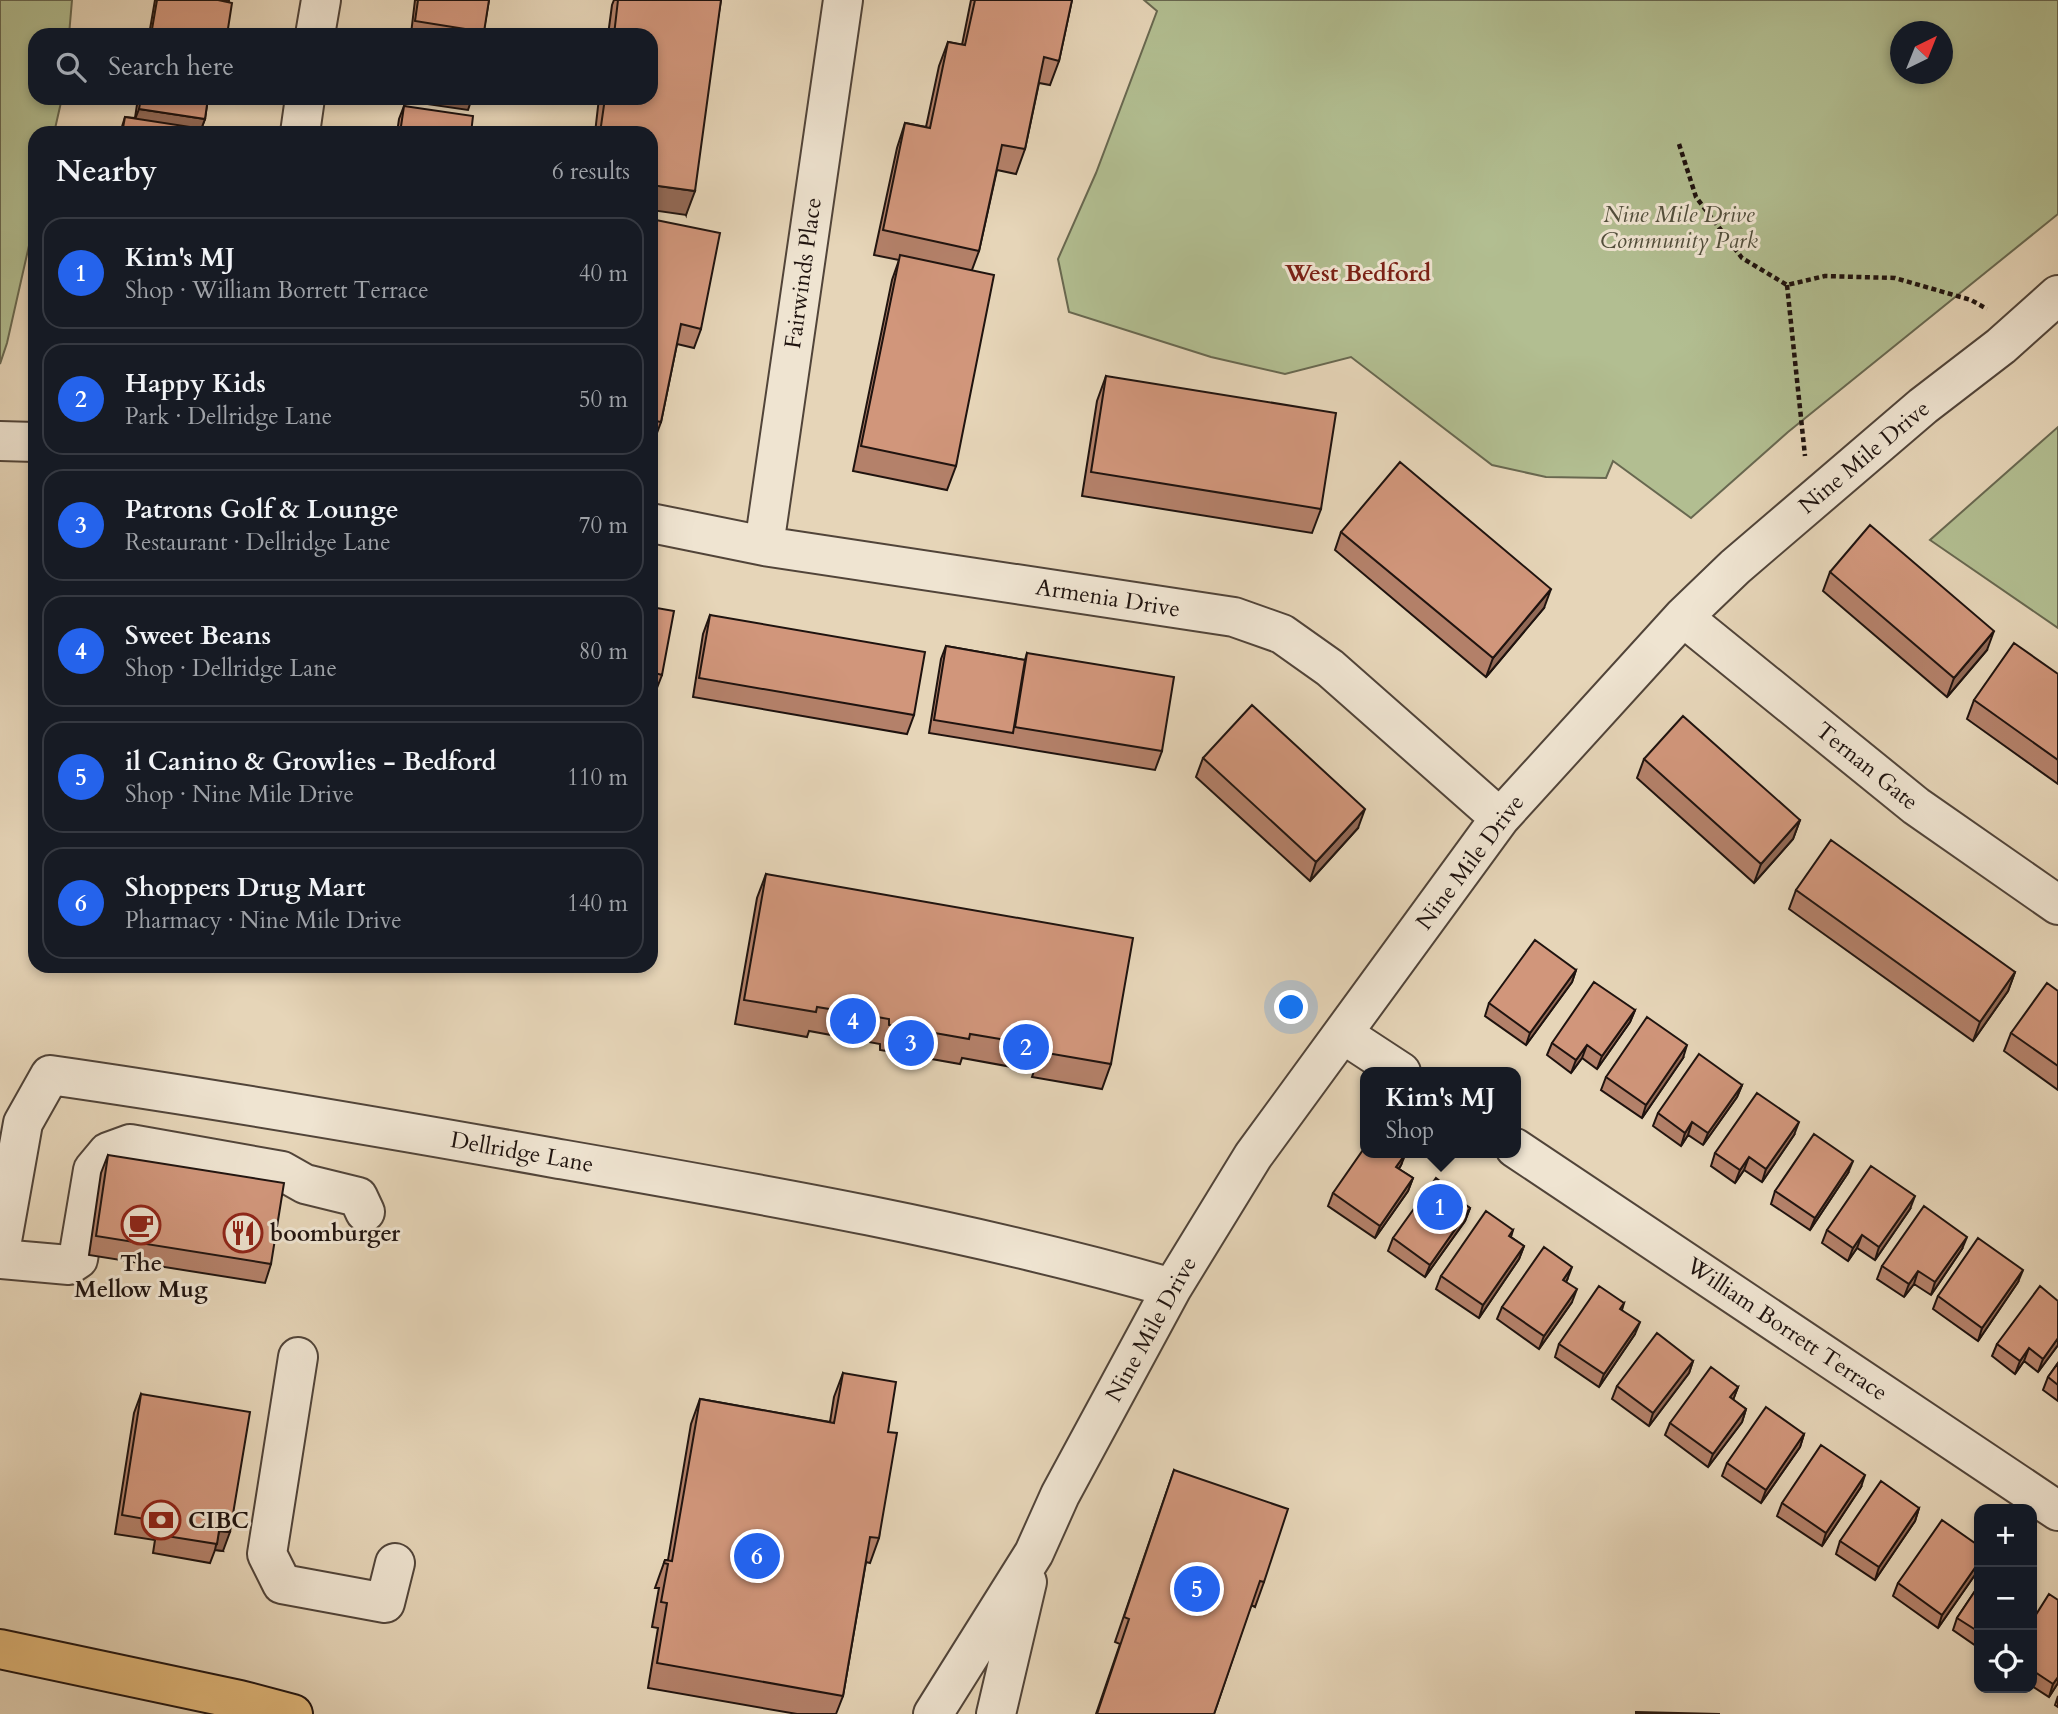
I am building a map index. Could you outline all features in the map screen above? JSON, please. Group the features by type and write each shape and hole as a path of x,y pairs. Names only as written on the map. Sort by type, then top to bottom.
{"main road":[{"path":"5,1644 293,1714"}],"street":[{"path":"317,28 321,0"},
{"name":"Fairwinds Place","path":"764,546 843,0"},
{"path":"301,126 304,105"},
{"name":"Nine Mile Drive","path":"933,1714 1034,1553 1060,1495 1172,1288 1253,1156 1500,818 1683,617 1735,567 2058,295"},
{"path":"0,441 28,442"},
{"name":"Armenia Drive","path":"658,524 764,546 1234,618 1282,634 1330,668 1500,818"},
{"name":"Ternan Gate","path":"1683,617 1916,806 2058,905"},
{"path":"1343,1034 1393,1067"},
{"name":"Dellridge Lane","path":"0,1252 23,1123 50,1075 704,1183 957,1236 1172,1288"},
{"path":"0,1259 69,1265 79,1259 93,1170 108,1152 130,1144 282,1171 304,1184 358,1197 365,1212"},
{"name":"William Borrett Terrace","path":"1521,1152 2058,1511"},
{"path":"298,1357 267,1554 282,1584 385,1603 395,1563"},
{"name":"Nine Mile Drive","path":"996,1714 1034,1553"}],"path":[{"path":"1679,144 1696,197 1742,258 1787,285 1825,276 1895,278 1971,300 2023,326"},
{"path":"1787,285 1810,502"}],"green space":[{"path":"0,0 72,0 70,28 28,28 28,105 60,105 56,126 28,126 28,250 0,364"},
{"name":"Nine Mile Drive Community Park","path":"1144,0 2058,0 2058,214 1788,432 1691,518 1613,461 1606,478 1546,477 1492,465 1351,357 1285,374 1211,357 1069,312 1058,259 1096,173 1157,11"},
{"path":"2058,427 2058,628 1930,540"}],"building":[{"path":"157,0 218,0 232,3 228,28 152,28"},
{"path":"418,0 489,0 485,28 459,28 415,21"},
{"path":"618,0 721,0 695,191 658,186 658,126 601,126 604,105 658,105 658,28 615,28"},
{"path":"975,0 1072,0 1059,61 1044,57 1025,149 1002,145 979,251 883,230 905,123 930,128 948,42 965,45"},
{"path":"140,105 207,105 205,119 139,109"},
{"path":"404,106 473,116 472,126 401,126"},
{"path":"125,117 184,126 123,126"},
{"path":"658,220 720,233 701,329 681,324 661,422 658,421"},
{"path":"900,255 994,275 956,466 861,446"},
{"path":"1106,376 1336,413 1321,509 1091,472"},
{"path":"1400,462 1551,589 1493,658 1341,532"},
{"path":"1870,525 1994,631 1954,678 1830,572"},
{"path":"658,608 674,611 662,675 658,674"},
{"path":"710,615 925,652 914,715 699,678"},
{"path":"2014,643 2058,674 2058,760 1974,700"},
{"path":"946,646 1025,660 1013,733 934,720"},
{"path":"1027,653 1174,677 1162,751 1015,727"},
{"path":"1252,705 1365,809 1316,862 1203,758"},
{"path":"1683,716 1800,820 1761,864 1644,759"},
{"path":"1831,840 2015,972 1980,1022 1796,890"},
{"path":"766,874 1133,938 1111,1064 1041,1052 1043,1046 970,1034 969,1039 889,1025 889,1019 817,1007 816,1012 744,1000"},
{"path":"1535,940 1576,970 1530,1033 1489,1003"},
{"path":"1594,982 1635,1010 1602,1056 1587,1045 1576,1060 1552,1043"},
{"path":"2047,983 2058,991 2058,1066 2011,1033"},
{"path":"1647,1017 1687,1045 1646,1105 1606,1077"},
{"path":"1699,1054 1742,1085 1708,1133 1692,1122 1685,1133 1658,1113"},
{"path":"1757,1093 1799,1122 1766,1169 1749,1157 1740,1170 1715,1153"},
{"path":"1814,1134 1853,1161 1815,1218 1775,1191"},
{"path":"1360,1154 1360,1158 1402,1158 1396,1167 1413,1178 1380,1226 1333,1193"},
{"path":"108,1155 284,1183 271,1264 96,1236"},
{"path":"1871,1166 1915,1196 1879,1247 1862,1235 1853,1248 1827,1230"},
{"path":"1436,1178 1454,1192 1452,1195 1470,1208 1430,1265 1393,1238"},
{"path":"1924,1206 1967,1237 1935,1282 1918,1271 1909,1284 1882,1266"},
{"path":"1486,1211 1513,1230 1509,1236 1524,1246 1483,1305 1441,1276"},
{"path":"1978,1238 2023,1270 1982,1328 1938,1296"},
{"path":"1544,1247 1572,1267 1563,1280 1577,1289 1544,1336 1502,1307"},
{"path":"1599,1286 1624,1303 1620,1309 1640,1322 1604,1374 1559,1344"},
{"path":"2040,1286 2058,1301 2058,1338 2043,1359 2029,1348 2020,1361 1997,1344"},
{"path":"1657,1333 1693,1361 1653,1413 1617,1386"},
{"path":"2058,1363 2058,1385 2048,1377"},
{"path":"1711,1367 1738,1387 1730,1397 1746,1409 1713,1454 1670,1423"},
{"path":"843,1373 896,1382 888,1432 897,1433 879,1538 870,1537 843,1696 657,1663 667,1603 661,1602 668,1564 664,1563 665,1560 672,1561 700,1399 834,1423"},
{"path":"141,1394 250,1412 230,1532 219,1531 217,1544 160,1535 162,1522 122,1515"},
{"path":"1766,1407 1804,1434 1766,1490 1727,1463"},
{"path":"1821,1445 1865,1475 1826,1533 1782,1503"},
{"path":"1174,1470 1288,1509 1264,1582 1260,1581 1214,1714 1097,1714 1129,1619 1124,1617"},
{"path":"1881,1481 1919,1508 1879,1567 1840,1541"},
{"path":"1942,1520 1974,1542 1974,1569 1942,1615 1898,1583"},
{"path":"1974,1592 1974,1629 1957,1618"},
{"path":"2049,1594 2058,1600 2058,1677 2053,1684 2037,1673 2037,1613"},
{"path":"1636,1712 1720,1714 1636,1714"}],"place":[{"name":"Sweet Beans","path":"853,1021"},
{"name":"Patrons Golf & Lounge","path":"911,1043"},
{"name":"Happy Kids","path":"1026,1047"},
{"name":"Kim's MJ","path":"1440,1207"},
{"name":"The Mellow Mug","path":"141,1225"},
{"name":"boomburger","path":"243,1233"},
{"name":"CIBC","path":"161,1520"},
{"name":"Shoppers Drug Mart","path":"757,1556"},
{"name":"il Canino & Growlies - Bedford","path":"1197,1589"}],"district":[{"name":"West Bedford","path":"1358,273"}]}
